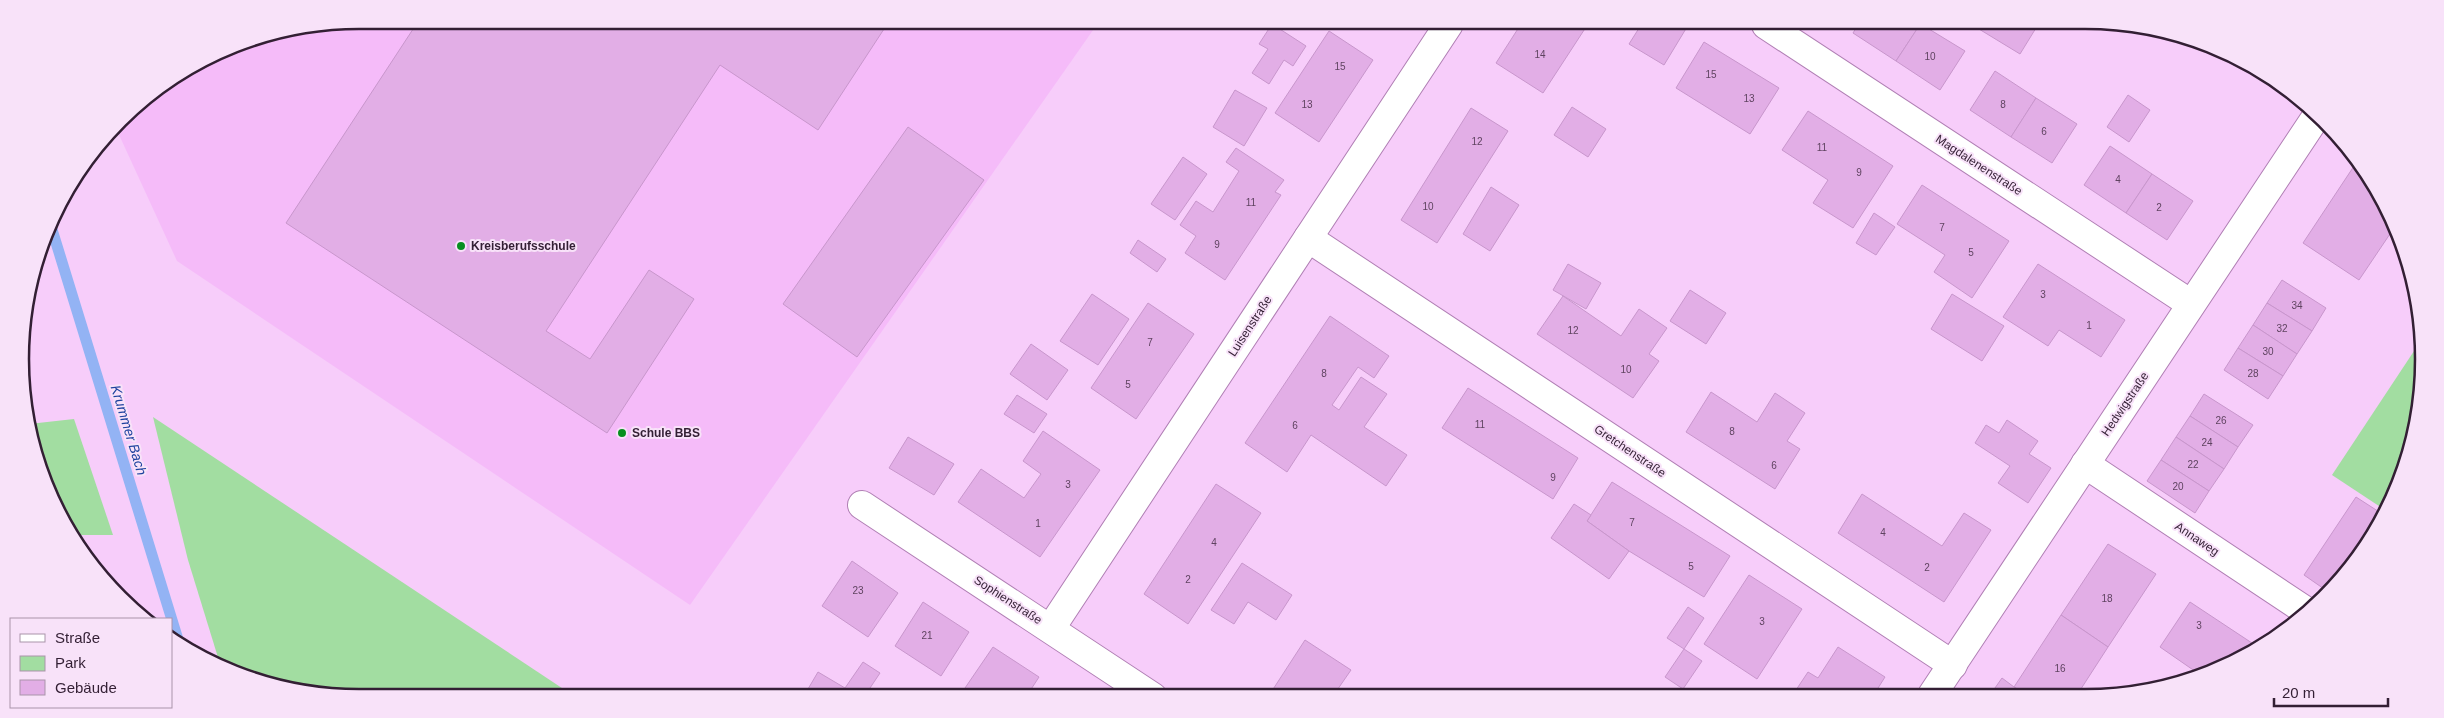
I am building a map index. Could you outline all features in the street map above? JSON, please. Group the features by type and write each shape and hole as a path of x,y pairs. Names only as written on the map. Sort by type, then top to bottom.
{"street":[{"name":"Luisenstraße","path":"1051,628 1446,29"},
{"name":"Magdalenenstraße","path":"1772,29 2191,304"},
{"name":"Hedwigstraße","path":"1937,689 2314,120"},
{"name":"Gretchenstraße","path":"1308,238 1953,665"},
{"name":"Annaweg","path":"2085,464 2302,608"},
{"name":"Sophienstraße","path":"862,504 1141,689"}],"shaded area":[{"name":"Schule BBS","path":"337,29 1094,29 690,605 177,261 118,133 158,97 194,73 233,54 274,40"}],"green space":[{"path":"2415,350 2415,381 2409,423 2398,465 2380,507 2332,475"},
{"path":"153,417 563,689 337,689 295,683 253,672 218,657 188,560"},
{"path":"74,419 113,535 80,535 63,505 46,465 35,423"}],"building":[{"name":"Kreisberufsschule","path":"413,29 884,29 818,130 720,65 546,331 590,359 649,270 694,299 607,433 286,223"},
{"path":"1269,29 1280,29 1306,46 1293,66 1284,60 1269,84 1252,73 1268,49 1259,44"},
{"path":"1518,29 1585,29 1543,93 1496,63"},
{"path":"1638,29 1686,29 1664,65 1629,44"},
{"path":"1856,29 1917,29 1896,61 1853,33"},
{"path":"1917,29 1929,29 1965,51 1940,90 1896,61"},
{"path":"1979,29 2035,29 2020,54"},
{"path":"1329,31 1373,60 1319,142 1275,113"},
{"path":"1704,42 1779,88 1750,134 1676,88"},
{"path":"1995,71 2036,98 2011,137 1970,110"},
{"path":"1235,90 1267,108 1244,146 1213,127"},
{"path":"2128,95 2150,110 2129,142 2107,127"},
{"path":"2036,98 2077,124 2052,163 2011,137"},
{"path":"1572,107 1606,129 1588,157 1554,135"},
{"path":"1471,108 1508,131 1437,243 1401,220"},
{"path":"1808,111 1893,166 1853,228 1813,203 1828,180 1782,150"},
{"path":"908,127 984,180 857,357 783,304"},
{"path":"2110,146 2152,174 2126,213 2084,185"},
{"path":"1236,148 1284,180 1275,192 1281,195 1225,280 1185,253 1196,236 1180,225 1196,201 1213,212 1239,171 1226,162"},
{"path":"1183,157 1207,174 1175,220 1151,204"},
{"path":"2353,167 2371,194 2390,234 2359,280 2303,243"},
{"path":"2152,174 2193,201 2167,240 2126,213"},
{"path":"1922,185 2009,241 1972,298 1934,272 1945,255 1897,224"},
{"path":"1491,187 1519,205 1490,251 1463,234"},
{"path":"1874,213 1895,227 1876,255 1856,243"},
{"path":"1138,240 1166,259 1157,272 1130,253"},
{"path":"1568,264 1601,283 1586,309 1553,290"},
{"path":"2038,264 2125,320 2101,357 2059,330 2048,346 2003,317"},
{"path":"2282,280 2326,308 2312,331 2267,303"},
{"path":"1690,290 1726,313 1706,344 1670,321"},
{"path":"1092,294 1129,319 1098,365 1060,341"},
{"path":"1952,294 2004,326 1982,361 1931,329"},
{"path":"1563,296 1621,336 1639,309 1667,328 1649,354 1659,361 1633,398 1537,334"},
{"path":"1148,303 1194,334 1136,419 1091,388"},
{"path":"2267,303 2312,331 2297,354 2253,325"},
{"path":"1330,316 1389,356 1374,378 1358,367 1332,405 1339,410 1361,377 1387,394 1364,427 1407,455 1386,486 1311,435 1287,472 1245,443"},
{"path":"2253,325 2297,354 2283,376 2238,348"},
{"path":"1031,344 1068,370 1047,400 1010,374"},
{"path":"2238,348 2283,376 2268,399 2224,370"},
{"path":"1468,388 1578,458 1553,499 1442,428"},
{"path":"1711,392 1757,422 1775,393 1805,413 1787,441 1800,449 1775,489 1686,432"},
{"path":"2204,394 2253,425 2238,447 2190,416"},
{"path":"1017,395 1047,414 1034,433 1004,414"},
{"path":"2190,416 2238,447 2224,469 2176,437"},
{"path":"2007,420 2038,441 2029,454 2051,468 2028,503 1998,483 2010,466 1975,443 1986,425 1999,433"},
{"path":"1043,431 1100,470 1040,557 958,502 981,469 1024,498 1041,474 1023,461"},
{"path":"908,437 954,464 934,495 889,468"},
{"path":"2176,437 2224,469 2209,491 2161,460"},
{"path":"2161,460 2209,491 2195,513 2147,481"},
{"path":"1612,482 1730,556 1704,597 1629,551 1587,521"},
{"path":"1216,484 1261,513 1188,624 1144,594"},
{"path":"1862,494 1942,546 1964,513 1991,530 1944,602 1838,533"},
{"path":"2356,497 2378,511 2360,542 2323,588 2304,575"},
{"path":"1574,504 1591,515 1587,521 1629,551 1609,579 1551,538"},
{"path":"2108,544 2156,574 2108,647 2061,615"},
{"path":"852,561 898,593 868,637 822,606"},
{"path":"1242,563 1292,595 1276,620 1248,602 1234,624 1211,610"},
{"path":"1749,575 1802,609 1757,679 1704,644"},
{"path":"923,602 969,632 941,676 895,646"},
{"path":"2190,602 2253,643 2194,671 2160,647"},
{"path":"1688,607 1704,618 1684,649 1667,638"},
{"path":"2061,615 2108,647 2081,689 2018,689 2014,687"},
{"path":"1305,640 1351,670 1338,689 1273,689"},
{"path":"993,647 1039,677 1031,689 965,688"},
{"path":"1838,647 1885,677 1877,689 1797,689 1808,672 1818,678"},
{"path":"1684,649 1702,661 1683,689 1665,677"},
{"path":"863,662 880,673 869,689 845,688"},
{"path":"818,672 845,688 844,689 808,689"},
{"path":"2002,678 2018,689 1994,689"}],"waterway":[{"name":"Krummer Bach","path":"53,234 171,618"},
{"name":"Krummer Bach","path":"172,620 176,634"}],"place":[{"name":"Kreisberufsschule","path":"461,246"},
{"name":"Schule BBS","path":"622,433"}]}
